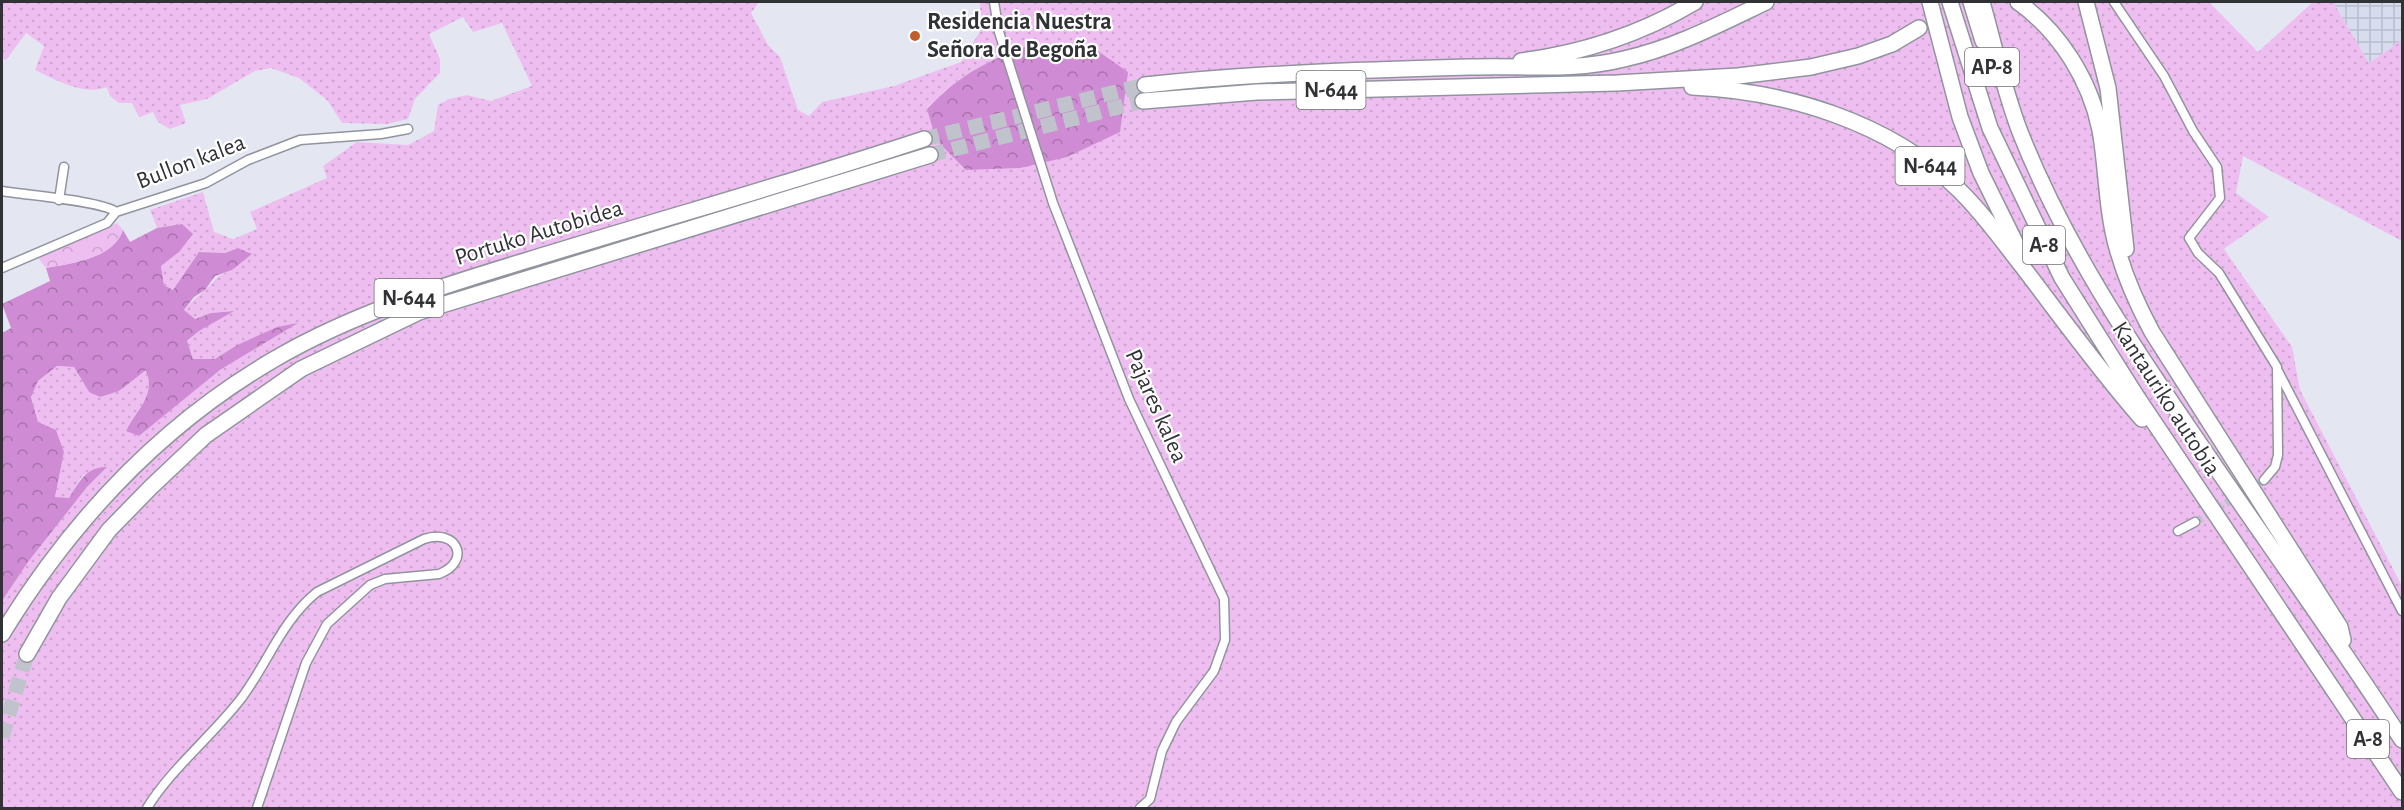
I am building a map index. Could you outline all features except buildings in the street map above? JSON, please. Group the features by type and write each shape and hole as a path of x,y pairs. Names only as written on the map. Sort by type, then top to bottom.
{"highway":[{"name":"N-644","path":"1145,85 1334,72 1474,67 1545,57 1588,48 1635,32 1695,2"},
{"path":"1474,67 1554,69 1624,59 1686,40 1766,2"},
{"path":"1930,2 1950,84 1976,162 2038,287 2111,384 2183,466"},
{"name":"Kantauriko autobia","path":"1950,2 1990,128 2041,238 2081,311 2403,792"},
{"name":"AP-8","path":"1971,2 1990,61 2019,130"},
{"name":"Kantauriko autobia","path":"1982,2 2019,130 2063,226 2103,298 2198,442 2348,656 2403,740"},
{"path":"2018,2 2045,25 2065,48 2092,101 2100,130 2108,205 2117,248 2152,332 2340,627 2348,656"},
{"path":"2086,2 2110,99 2133,290"},
{"name":"N-644","path":"1143,101 1257,92 1617,83 1738,76 1828,64 1874,51 1919,28"},
{"name":"N-644","path":"1617,83 1746,91 1794,102 1861,126 1898,145 1957,188 2038,287"},
{"name":"Portuko Autobidea","path":"2,634 56,553 120,479 202,407 275,358 357,318 439,288 924,139"},
{"name":"Portuko Autobidea","path":"27,654 65,590 109,530 206,435 301,369 419,312 930,155"}],"street":[{"name":"Pajares kalea","path":"994,2 999,32 1053,203 1062,220 1129,399 1224,598 1225,640 1214,671 1176,723 1162,751 1150,799 1140,808"},
{"path":"2114,2 2164,76 2193,131 2217,167 2220,198 2189,238 2190,245 2219,273 2277,368 2403,611"},
{"name":"Bullon kalea","path":"2,268 107,223 116,212 206,183 249,160 300,140 381,134 408,129"},
{"path":"58,200 64,167"},
{"path":"2,191 98,204 116,212"},
{"path":"2264,480 2275,467 2278,455 2277,368"},
{"path":"2178,531 2195,522"},
{"path":"147,808 159,790 238,702 255,679 278,638 303,604 317,592 424,539 438,536 452,540 456,544 458,556 453,567 439,574 385,579 370,585 344,606 322,631 306,663 257,808"}],"shaded area":[{"path":"2333,2 2402,2 2402,40 2369,63"}],"green space":[{"path":"2,2 759,2 751,13 768,45 780,57 798,110 809,116 822,102 894,86 961,62 981,30 980,2 2209,2 2258,52 2313,2 2333,2 2369,63 2402,40 2402,241 2243,156 2236,193 2269,217 2224,249 2292,347 2300,390 2402,586 2402,808 2,808 2,601 28,562 87,487 106,468 82,476 69,498 55,497 64,452 56,430 38,423 31,396 38,381 57,366 74,367 89,392 119,391 146,369 149,387 147,395 126,430 139,436 220,370 296,324 277,327 237,345 215,359 193,359 187,342 199,331 232,311 211,313 195,319 184,311 219,277 232,270 238,248 225,253 199,252 173,290 164,285 161,266 179,252 182,224 157,228 150,210 203,192 214,232 233,239 257,229 250,212 327,178 323,166 357,142 408,145 434,131 438,105 449,99 467,95 491,101 532,86 502,23 473,32 463,17 429,34 440,59 440,73 415,99 408,119 387,124 342,123 327,100 299,78 271,68 255,71 207,99 180,105 186,123 170,129 158,122 153,112 139,117 132,103 119,103 110,96 107,87 89,90 80,88 35,70 44,46 26,33 6,60 2,58","holes":["1024,47 1095,49 1086,147 1067,157 936,140 927,108 950,87 972,72"]},
{"path":"1024,47 1095,49 1128,72 1120,132 1067,157 1020,168 966,170 936,140 927,109 961,79 996,59"},
{"path":"117,223 123,230 118,240 90,258 46,268 38,258"},
{"path":"182,224 193,234 179,252 161,266 164,285 173,290 199,252 225,253 238,248 252,254 232,270 215,276 205,290 194,297 184,310 195,319 211,313 234,311 199,331 187,341 193,359 215,359 237,345 277,327 298,323 220,370 139,436 126,431 147,395 149,388 146,370 119,391 100,397 89,392 74,367 57,366 38,381 31,397 38,422 56,430 64,452 55,497 69,498 88,473 107,467 87,487 28,562 2,601 2,333 11,328 2,304 50,281 46,268 90,258 101,253 118,240 123,230 130,242 157,228"}],"tunnel":[{"path":"924,139 1145,85"},
{"path":"930,155 1143,101"},
{"path":"2195,522 2264,480"},
{"path":"2,737 27,654"}],"place":[{"name":"Residencia Nuestra Señora de Begoña","path":"915,36"}]}
